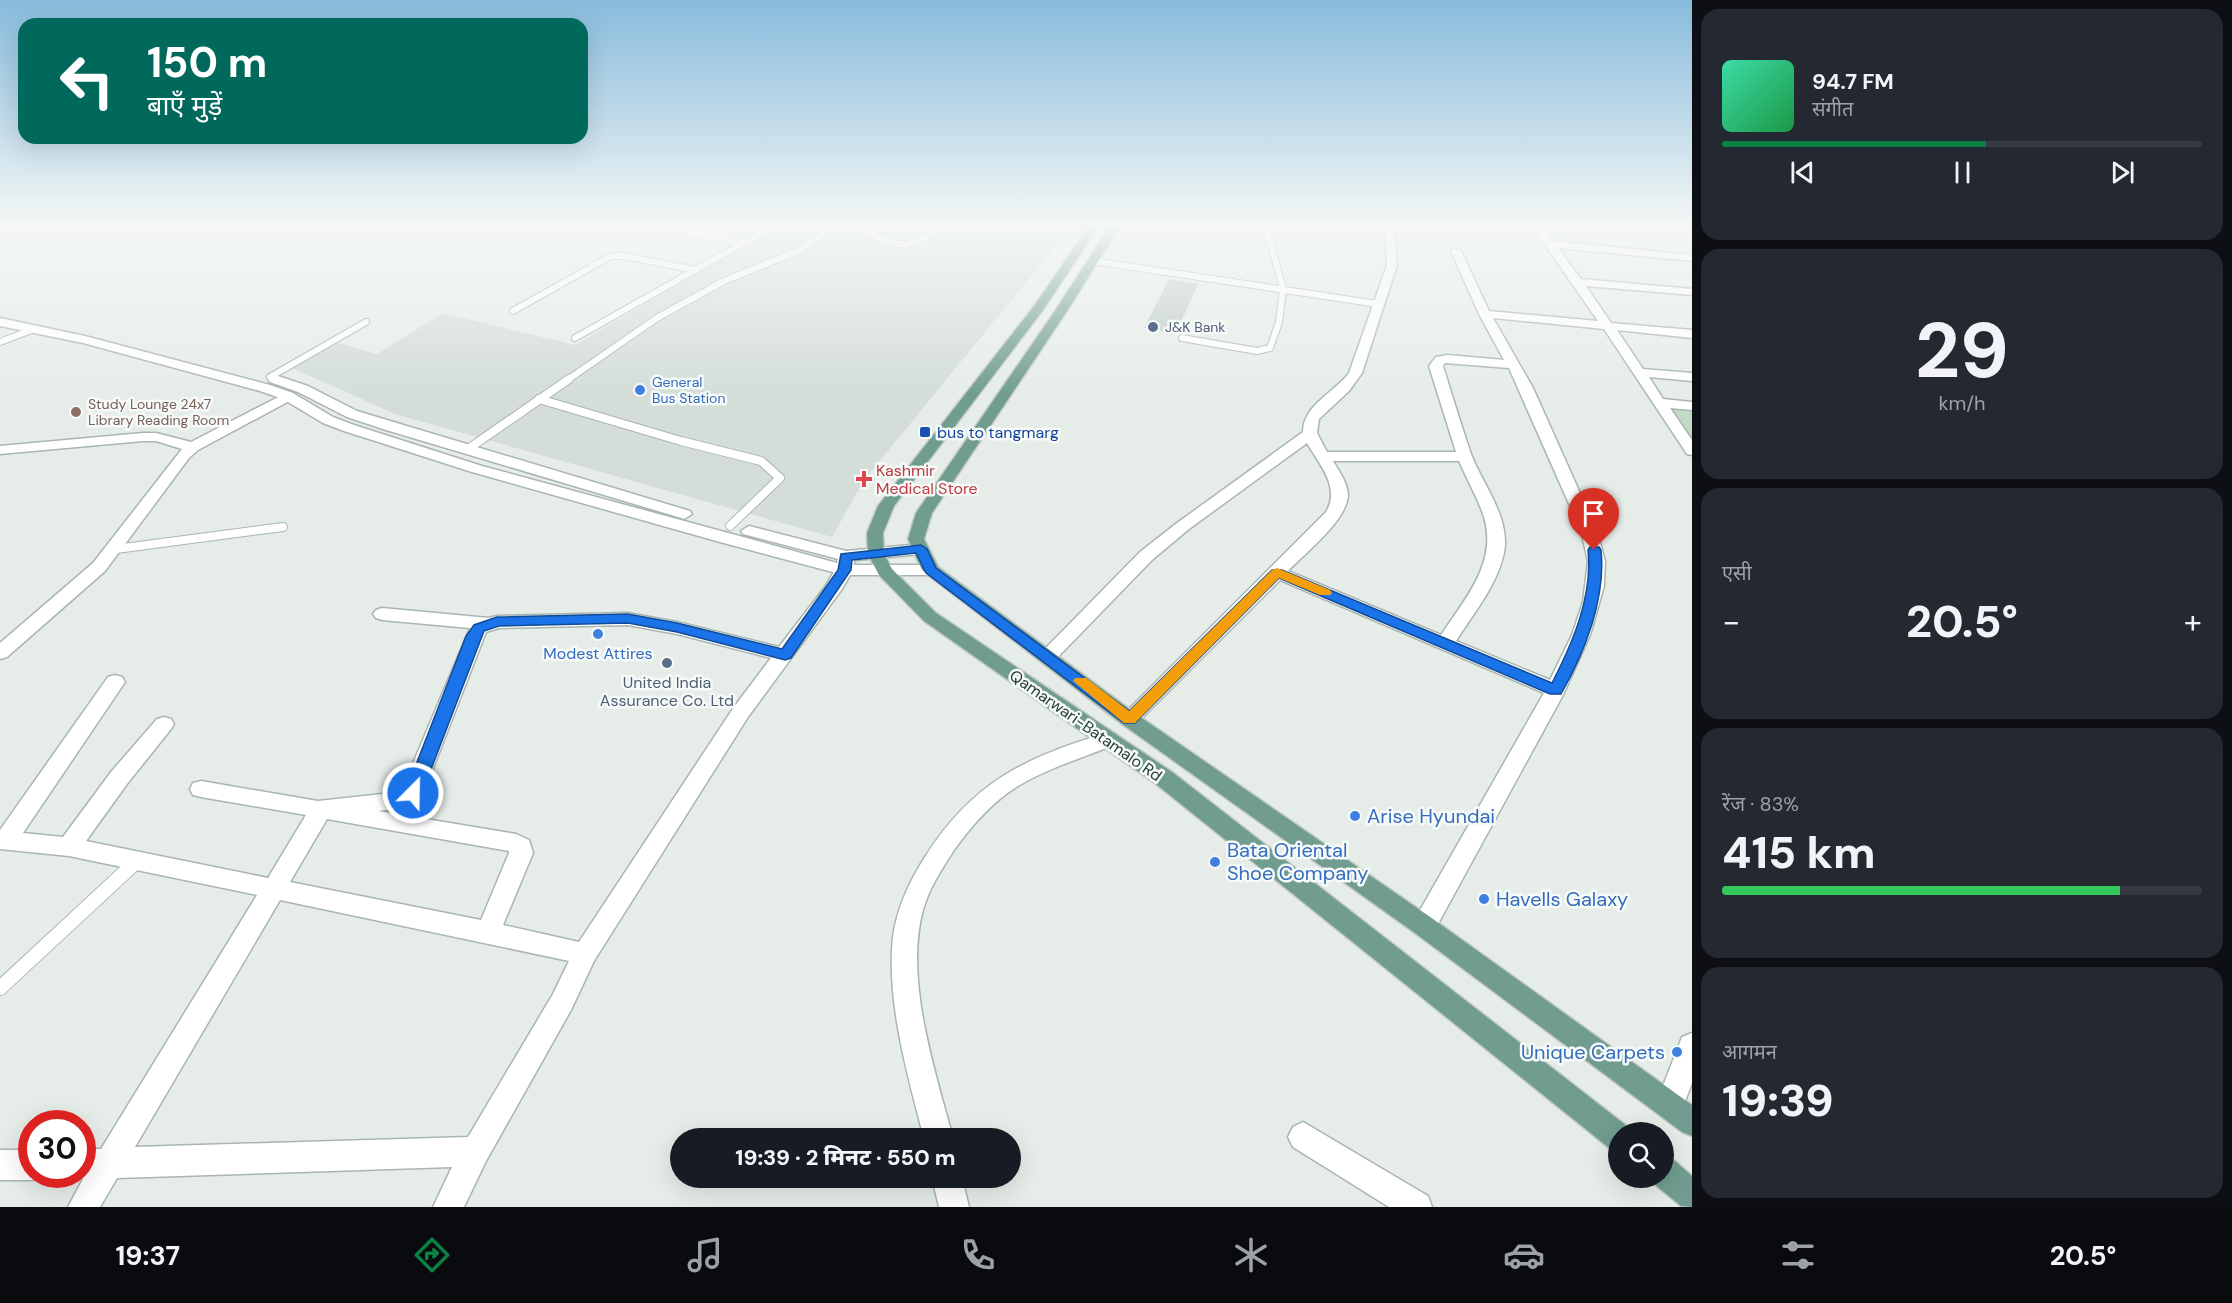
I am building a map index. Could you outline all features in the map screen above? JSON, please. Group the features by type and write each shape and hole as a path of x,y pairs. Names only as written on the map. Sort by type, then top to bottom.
{"main road":[{"path":"876,554 875,533 886,506 1056,282"},
{"name":"Qamarwari-Batamalo Rd","path":"1079,282 970,448 924,513 916,539 931,570 1129,719 1424,926 1692,1122"},
{"name":"Qamarwari-Batamalo Rd","path":"876,554 885,571 930,617 1164,778 1608,1129"},
{"path":"1674,1180 1692,1195"}],"street":[{"path":"1129,719 1277,572 1330,517 1338,505 1341,493 1336,478 1310,434 1310,424 1315,414 1346,387 1355,373 1386,282"},
{"path":"1424,926 1534,732 1575,652 1597,572 1589,531 1526,388 1485,314 1470,282"},
{"path":"1578,282 1637,372 1691,448"},
{"path":"1582,282 1692,292"},
{"path":"0,312 183,354 270,377 303,389 352,414 730,526 845,563 876,554 921,549"},
{"path":"1485,314 1692,334"},
{"path":"0,322 228,377 288,396 328,420 349,428 456,462 845,563 885,571 931,570"},
{"path":"1445,643 1489,573 1496,554 1496,537 1491,516 1465,457 1437,363 1448,358 1514,365"},
{"path":"1637,372 1692,377"},
{"path":"0,653 81,585 116,549 184,455 193,447 288,396"},
{"path":"1658,402 1692,406"},
{"path":"1050,658 1146,556 1183,526 1310,434"},
{"path":"0,450 143,437 156,437 193,447"},
{"path":"1323,456 1465,457"},
{"path":"448,1207 476,1151 562,1002 585,954 729,730 785,655 845,563"},
{"path":"1277,572 1555,690"},
{"path":"382,614 488,624"},
{"path":"322,808 407,799 413,793 474,636 479,628 497,621 628,619 677,628 785,655"},
{"path":"115,682 3,841 69,847 488,932 585,954"},
{"path":"69,847 119,778 164,724"},
{"path":"935,1128 917,1055 904,961 910,914 932,863 958,826 998,788 1038,766 1107,740"},
{"path":"201,789 516,843 521,846 521,853 488,932"},
{"path":"96,1163 272,890 322,808"},
{"path":"1670,1104 1692,1046"},
{"path":"1303,1137 1417,1207"},
{"path":"96,1163 476,1151"},
{"path":"0,1165 18,1165"},
{"path":"83,1207 89,1188"},
{"path":"949,1188 954,1207"}],"lane":[{"path":"513,311 564,282"},
{"path":"575,338 674,282"},
{"path":"468,449 657,318 722,282"},
{"path":"1238,282 1378,304"},
{"path":"1182,338 1257,351 1267,350 1279,322 1283,289 1281,282"},
{"path":"270,377 366,322"},
{"path":"0,342 34,329"},
{"path":"539,399 681,441 761,461 780,478 730,526"},
{"path":"116,549 283,527"},
{"path":"0,988 137,861"}],"shaded area":[{"name":"General Bus Station","path":"682,282 1026,282 864,480 832,537 395,414 288,366 331,341 377,354 443,313 575,345"}],"green space":[{"path":"1658,402 1692,406 1692,440 1683,438"}],"building":[{"path":"1167,282 1198,284 1176,333 1144,328"}],"slow traffic":[{"path":"1080,681 1129,719 1277,572 1325,593"}],"place":[{"name":"J&K Bank","path":"1153,327"},
{"name":"General Bus Station","path":"640,390"},
{"name":"Study Lounge 24x7 Library Reading Room","path":"76,412"},
{"name":"bus to tangmarg","path":"925,432"},
{"name":"Kashmir Medical Store","path":"864,479"},
{"name":"Modest Attires","path":"598,634"},
{"name":"United India Assurance Co. Ltd","path":"667,663"},
{"name":"Arise Hyundai","path":"1355,816"},
{"name":"Bata Oriental Shoe Company","path":"1215,862"},
{"name":"Havells Galaxy","path":"1484,899"},
{"name":"Unique Carpets","path":"1677,1052"}],"route":[{"path":"413,793 474,636 479,628 497,621 628,619 677,628 785,655 833,589 844,570 846,556 921,549 931,570 1129,719 1277,572 1555,690 1575,652 1592,596 1597,572 1594,550"}]}
